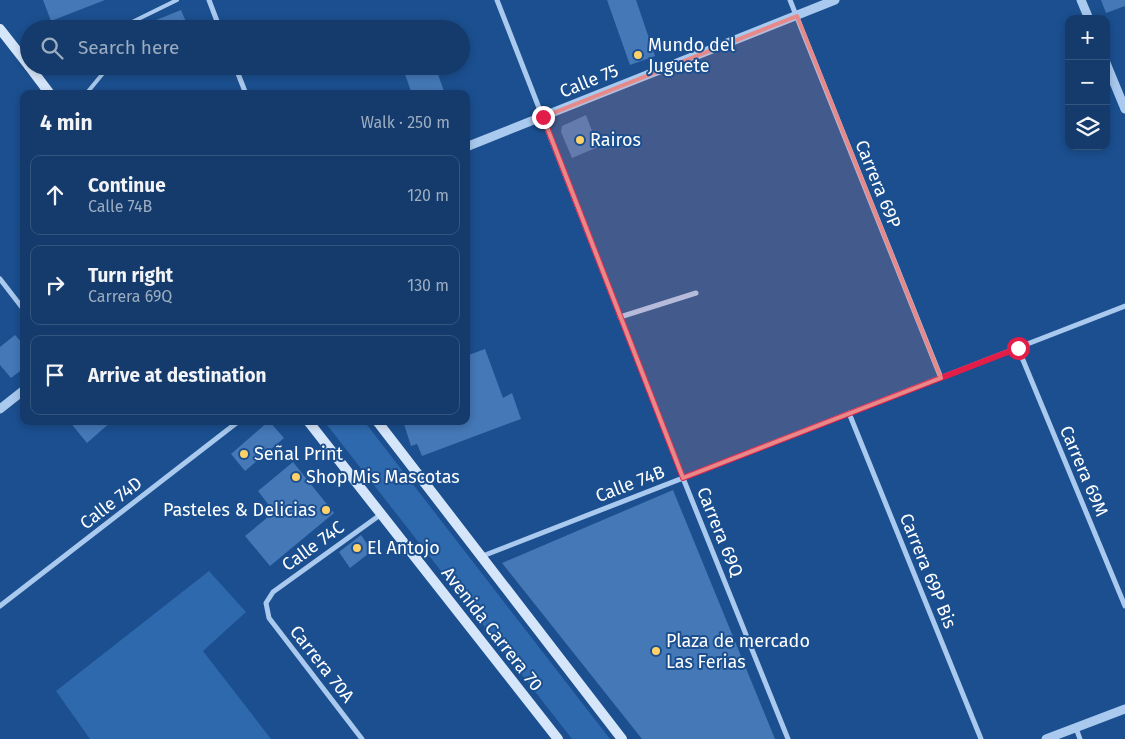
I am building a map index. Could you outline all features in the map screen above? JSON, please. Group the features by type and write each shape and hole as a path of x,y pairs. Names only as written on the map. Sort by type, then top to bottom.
{"main road":[{"path":"0,29 20,55"},
{"path":"36,75 47,90"},
{"name":"Avenida Carrera 70","path":"311,425 558,739"},
{"name":"Avenida Carrera 70","path":"380,425 622,739"}],"street":[{"path":"209,0 217,20"},
{"name":"Carrera 69Q","path":"497,0 683,478 788,739"},
{"name":"Carrera 69P","path":"790,0 941,378"},
{"name":"Calle 75","path":"470,145 835,0"},
{"path":"1081,0 1087,15"},
{"path":"1110,73 1125,109"},
{"path":"239,75 244,90"},
{"path":"0,279 20,305"},
{"path":"620,317 696,292"},
{"name":"Calle 74B","path":"480,557 1125,306"},
{"name":"Carrera 69M","path":"1018,348 1125,606"},
{"path":"0,408 20,393"},
{"name":"Carrera 69P Bis","path":"849,413 981,739"},
{"name":"Calle 74D","path":"0,606 234,425"},
{"name":"Calle 74C","path":"266,603 273,592 380,515"},
{"name":"Carrera 70A","path":"266,603 269,618 362,739"},
{"path":"1046,739 1125,709"},
{"path":"1076,728 1080,739"}],"lane":[{"path":"136,20 177,0"},
{"path":"89,90 102,75"}],"highlighted area":[{"path":"797,16 941,378 683,478 543,117"}],"shaded area":[{"path":"327,425 367,425 610,739 572,739"},
{"path":"209,571 246,612 203,651 271,739 90,739 56,691"}],"building":[{"path":"43,0 105,0 54,20 51,20"},
{"path":"607,0 636,0 655,56 630,65"},
{"path":"1101,0 1125,0 1125,6 1106,13"},
{"path":"181,10 185,20 156,20"},
{"path":"405,75 438,75 444,90 411,90"},
{"name":"Rairos","path":"586,115 598,147 572,158 561,132 562,126"},
{"path":"15,335 20,341 20,371 11,378 0,365 0,347"},
{"path":"485,349 503,398 512,393 521,419 422,456 417,444 411,446 404,425 470,425 470,355"},
{"path":"72,425 107,425 87,443"},
{"path":"264,425 273,425 284,438 245,471 231,454"},
{"path":"293,462 334,513 270,566 245,536 274,512 258,491"},
{"name":"Plaza de mercado Las Ferias","path":"673,490 775,739 642,739 502,563"},
{"path":"361,535 372,551 350,568 339,552"}],"place":[{"name":"Mundo del Juguete","path":"638,55"},
{"name":"Rairos","path":"580,140"},
{"name":"Señal Print","path":"244,454"},
{"name":"Shop Mis Mascotas","path":"296,477"},
{"name":"Pasteles & Delicias","path":"326,510"},
{"name":"El Antojo","path":"357,548"},
{"name":"Plaza de mercado Las Ferias","path":"656,651"}],"route":[{"path":"543,117 683,478 1018,348"}]}
